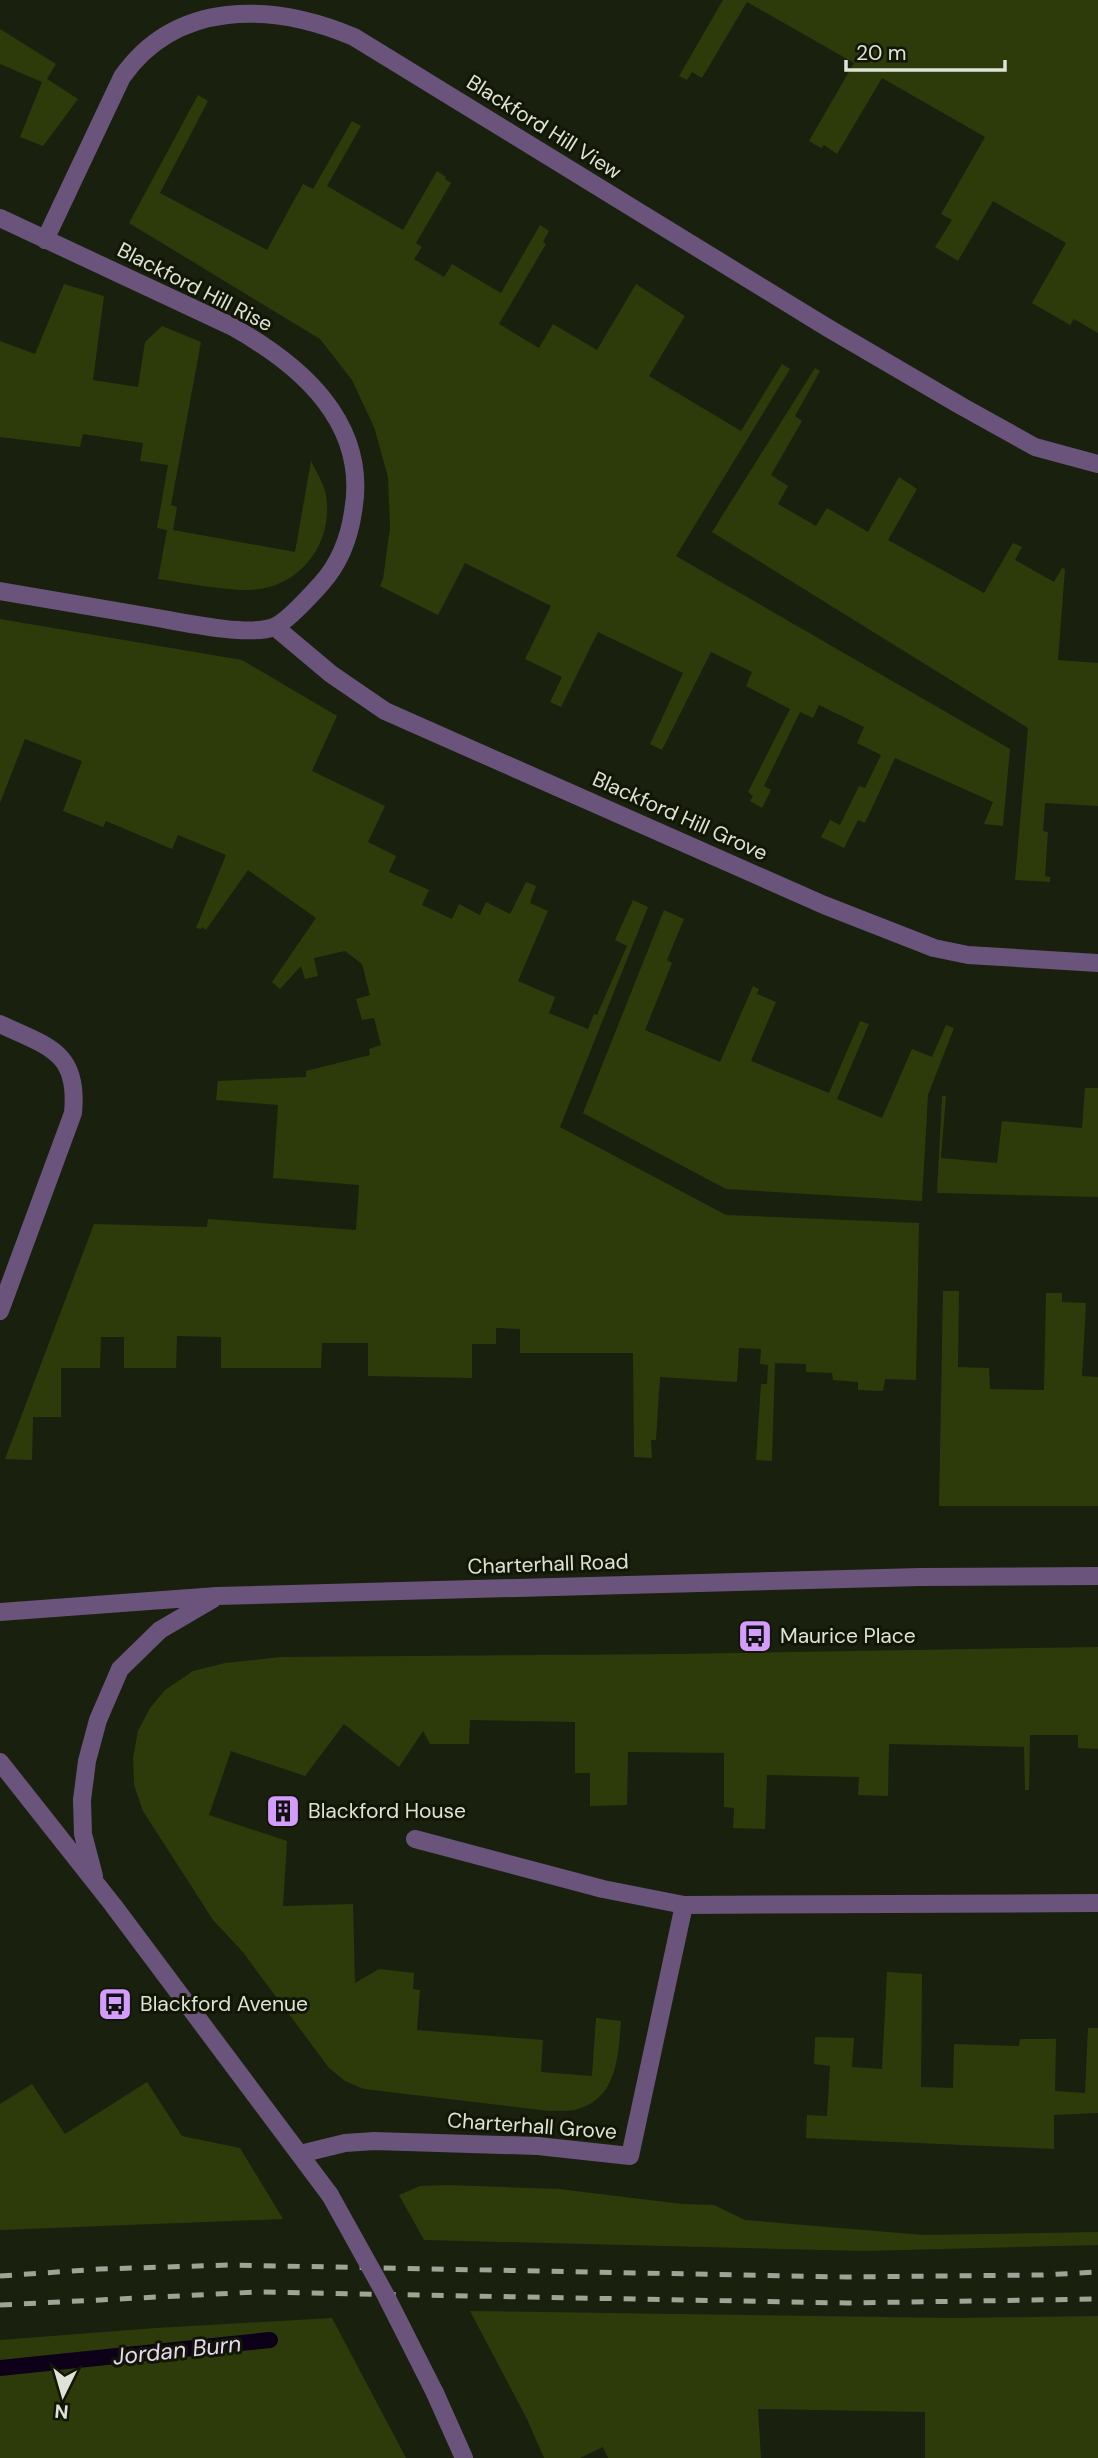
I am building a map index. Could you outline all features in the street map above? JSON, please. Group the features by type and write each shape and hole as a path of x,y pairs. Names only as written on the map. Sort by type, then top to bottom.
{"street":[{"name":"Blackford Hill View","path":"45,240 122,77 133,59 147,44 163,31 198,14 232,9 289,14 354,37 828,328 1035,447 1098,464"},
{"name":"Blackford Hill Rise","path":"0,218 257,341 286,361 308,382 337,418 351,454 356,482 350,531 337,564 301,605 275,627"},
{"path":"0,591 216,628 275,627"},
{"name":"Blackford Hill Grove","path":"275,627 331,674 385,711 824,905 934,948 968,955 1098,963"},
{"path":"0,1024 51,1048 66,1063 73,1079 73,1113 0,1311"},
{"name":"Charterhall Road","path":"0,1612 216,1597 920,1577 1098,1576"},
{"path":"97,1886 83,1833 82,1800 86,1761 98,1720 120,1669 160,1630 216,1597"},
{"path":"0,1762 30,1797 330,2195 385,2294 464,2458"},
{"path":"415,1839 603,1889 684,1905 1098,1903"},
{"name":"Charterhall Grove","path":"300,2154 345,2143 374,2141 526,2146 630,2156 684,1905"}],"green space":[{"path":"723,0 1098,0 1098,333 1074,319 1070,325 1032,303 1066,243 993,201 958,261 935,247 952,220 941,214 985,137 882,78 837,154 824,145 821,148 809,141 854,63 747,2 702,78 692,72 687,80 679,76"},
{"path":"0,29 56,64 47,79 78,99 43,146 20,137 42,82 0,64"},
{"path":"198,95 208,101 160,193 267,250 303,184 313,189 352,121 361,126 327,186 403,230 437,171 446,177 451,183 416,243 422,247 414,259 444,277 452,264 501,293 540,225 549,231 543,242 546,244 499,324 539,348 553,324 597,350 636,284 685,316 649,376 741,431 782,364 790,369 676,556 1010,749 1003,826 984,824 993,802 895,758 865,823 858,820 844,848 821,837 830,820 840,825 859,786 865,788 881,755 857,743 864,727 819,705 813,718 800,712 764,786 771,790 762,808 750,801 753,796 748,792 790,709 746,686 752,672 711,652 662,750 650,744 683,673 598,632 561,707 550,702 562,677 525,659 551,606 465,563 438,615 380,586 390,528 388,477 374,427 352,380 320,339 129,223"},
{"path":"64,284 104,296 93,380 138,387 145,342 162,326 201,342 171,505 177,507 173,530 295,552 311,461 325,491 327,513 318,546 297,572 283,582 267,588 249,590 158,579 167,530 157,528 168,465 140,461 143,443 83,434 80,447 0,437 0,341 35,354"},
{"path":"815,368 820,371 795,416 802,421 771,475 788,486 778,504 816,526 827,508 868,532 899,477 917,489 888,540 984,593 1013,543 1022,547 1015,560 1054,582 1062,568 1065,569 1058,660 1098,663 1098,806 1045,803 1043,831 1048,832 1045,876 1050,877 1050,882 1015,880 1028,728 712,532"},
{"path":"0,619 242,660 337,716 312,771 385,806 368,842 396,856 389,872 429,890 422,905 452,919 459,904 480,915 486,902 510,914 526,882 536,886 530,903 548,911 518,981 555,997 549,1013 588,1029 594,1014 597,1015 627,946 615,940 633,900 648,907 560,1127 726,1215 919,1223 916,1380 885,1379 883,1391 858,1390 858,1382 833,1380 832,1373 806,1372 806,1364 775,1363 772,1461 756,1460 761,1384 767,1384 768,1365 760,1364 761,1349 739,1348 737,1382 660,1377 656,1440 651,1440 652,1458 634,1457 633,1353 520,1353 520,1329 496,1328 496,1344 472,1344 472,1378 368,1376 368,1343 322,1343 321,1368 221,1368 221,1337 177,1336 176,1368 124,1368 124,1337 101,1337 100,1368 61,1368 61,1417 33,1417 32,1460 5,1459 94,1224 207,1227 208,1219 356,1230 359,1185 273,1178 278,1105 216,1100 218,1081 306,1077 306,1071 370,1055 369,1049 381,1045 374,1018 362,1020 356,999 370,995 362,964 345,951 314,958 318,976 305,979 301,966 280,989 272,982 316,918 248,870 206,930 203,927 196,928 226,855 178,835 172,849 106,821 103,827 63,811 82,761 25,739 0,803"},
{"path":"664,910 684,919 667,960 672,963 645,1030 720,1062 753,986 759,989 757,994 776,1002 751,1061 829,1093 860,1021 869,1024 837,1099 882,1118 912,1049 932,1057 946,1025 954,1028 928,1095 922,1201 726,1189 583,1113"},
{"path":"1085,1088 1098,1088 1098,1197 937,1193 942,1096 946,1096 941,1158 997,1163 1002,1121 1082,1128"},
{"path":"943,1291 959,1291 958,1367 989,1368 990,1389 1044,1390 1046,1293 1062,1293 1062,1302 1086,1303 1082,1376 1098,1377 1098,1506 939,1506"},
{"path":"1098,1647 1098,1749 1078,1748 1078,1735 1030,1735 1029,1790 1025,1790 1024,1747 889,1744 888,1796 858,1795 859,1777 767,1775 765,1829 733,1828 734,1808 724,1807 724,1753 628,1752 627,1805 590,1806 590,1773 575,1773 575,1722 470,1720 469,1744 430,1744 423,1731 399,1767 344,1724 305,1776 231,1751 209,1815 287,1841 283,1906 353,1904 355,1983 379,1969 414,1973 413,1989 420,1990 417,2030 543,2040 541,2072 592,2076 596,2018 621,2021 617,2061 608,2085 591,2103 578,2109 549,2111 364,2089 345,2081 329,2068 242,1951 213,1920 143,1811 134,1785 133,1758 138,1731 150,1708 165,1690 193,1671 225,1663 281,1657"},
{"path":"887,1972 922,1974 921,2087 953,2088 954,2044 1019,2046 1020,2039 1056,2039 1055,2091 1085,2093 1088,2028 1098,2028 1098,2113 1054,2115 1054,2149 806,2138 807,2115 827,2116 830,2066 814,2064 815,2037 854,2038 852,2067 882,2069"},
{"path":"147,2082 182,2136 240,2148 283,2219 0,2230 0,2104 32,2084 65,2134"},
{"path":"420,2186 559,2189 682,2204 714,2205 745,2220 924,2235 1098,2232 1098,2245 864,2251 424,2240 399,2195"},
{"path":"470,2311 954,2318 1098,2316 1098,2458 925,2458 925,2412 758,2409 761,2458 608,2458 603,2447 580,2458 544,2458 527,2419"},
{"path":"332,2318 406,2458 0,2458 0,2340"}],"waterway":[{"name":"Jordan Burn","path":"0,2368 270,2340"}],"railway":[{"path":"0,2276 100,2269 229,2265 846,2277 1098,2272"},
{"path":"0,2305 257,2292 847,2303 1098,2299"}],"place":[{"name":"Maurice Place","path":"755,1636"},
{"name":"Blackford House","path":"283,1811"},
{"name":"Blackford Avenue","path":"115,2004"}]}
